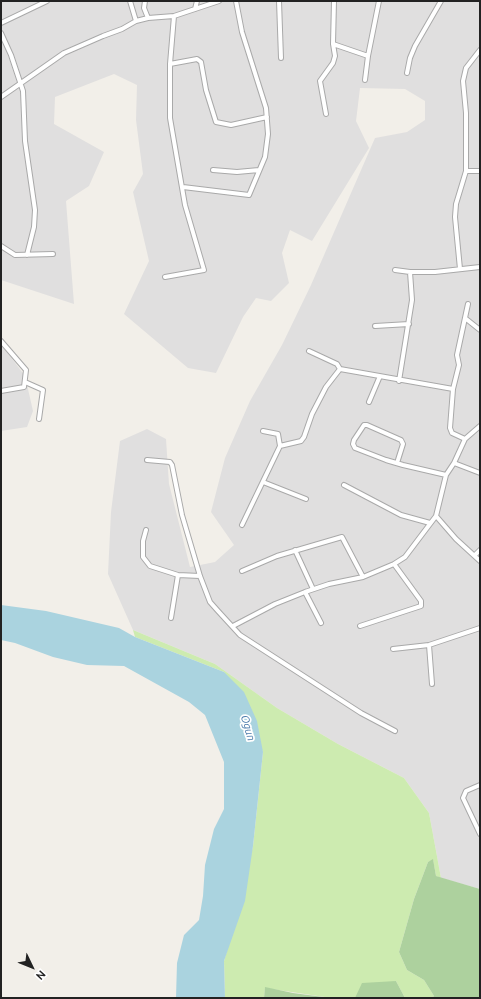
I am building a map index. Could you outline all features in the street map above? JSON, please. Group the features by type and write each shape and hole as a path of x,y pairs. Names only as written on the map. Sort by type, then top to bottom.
{"street":[{"path":"1,23 47,1"},
{"path":"130,1 136,21"},
{"path":"145,1 144,8 148,18"},
{"path":"196,9 197,1"},
{"path":"1,97 64,53 136,21 148,18 174,16 219,1"},
{"path":"183,187 249,195 260,170 268,144 267,117 263,92 242,32 236,1"},
{"path":"279,1 281,58"},
{"path":"326,114 320,81 333,63 335,56 333,44 334,1"},
{"path":"365,80 368,56 379,1"},
{"path":"407,73 410,58 415,46 441,1"},
{"path":"166,277 204,270 185,205 170,118 170,64 174,16"},
{"path":"1,33 11,55 23,91 25,141 35,210 34,227 28,255"},
{"path":"333,44 368,56"},
{"path":"460,269 455,217 456,204 466,171 466,113 463,81 466,68 480,50"},
{"path":"170,64 197,59 201,62 206,90 216,122 231,125 267,117"},
{"path":"213,170 237,172 260,170"},
{"path":"466,171 480,171"},
{"path":"1,246 15,255 53,254"},
{"path":"396,270 410,272 480,267"},
{"path":"399,381 412,300 410,272"},
{"path":"465,439 452,433 450,428 453,389 459,365 457,355 468,304"},
{"path":"465,318 480,330"},
{"path":"375,326 409,324"},
{"path":"1,340 26,370 24,387 1,391"},
{"path":"309,351 337,364 340,369 399,381 453,389"},
{"path":"280,446 301,440 304,437 312,414 326,387 340,369"},
{"path":"370,402 380,376"},
{"path":"25,382 42,390 39,419"},
{"path":"397,464 403,444 401,440 367,424 364,425 354,440 354,446 397,464 446,475"},
{"path":"233,626 275,604 304,592 363,576 394,564 408,553 436,516 446,475 454,463 465,439 480,426"},
{"path":"242,525 280,446 278,434 263,431"},
{"path":"146,460 170,462 172,465 182,515 200,576 210,602 240,635 361,713 395,731"},
{"path":"454,463 480,473"},
{"path":"263,482 306,500"},
{"path":"344,485 401,515 430,523"},
{"path":"436,516 480,561"},
{"path":"146,530 143,541 142,557 150,566 178,575 200,576"},
{"path":"242,571 295,550 342,537 363,576"},
{"path":"295,550 314,589"},
{"path":"475,555 480,550"},
{"path":"360,626 421,606 421,600 394,564"},
{"path":"171,618 178,575"},
{"path":"304,592 321,623"},
{"path":"393,649 429,645 480,628"},
{"path":"429,645 432,684"},
{"path":"480,785 466,791 463,798 480,834"}],"shaded area":[{"path":"1,1 480,1 480,889 441,878 429,813 404,778 338,744 277,708 215,664 133,630 108,574 111,512 120,441 147,429 166,439 169,484 190,567 215,562 234,545 211,512 225,458 250,401 282,345 311,285 375,138 407,132 425,120 425,101 405,89 360,88 356,121 369,148 312,241 290,230 282,253 289,283 271,301 256,298 243,317 216,373 188,368 124,314 149,261 133,192 143,174 136,120 137,85 114,74 55,97 54,124 104,152 89,186 66,201 74,304 1,280"},
{"path":"1,344 25,376 33,411 27,427 1,431"}],"green space":[{"path":"133,630 215,664 277,708 338,744 404,778 429,813 441,878 436,876 433,860 428,862 414,899 399,952 407,970 424,980 434,996 432,998 405,998 396,981 355,998 331,998 265,988 264,998 225,998 224,961 253,846 263,752 224,672 135,637"},
{"path":"433,859 436,876 480,889 480,998 432,998 434,996 424,980 407,970 399,952 414,899 428,862"},
{"path":"396,981 405,998 355,998 362,983"},
{"path":"265,987 293,993 331,998 264,998"}],"water":[{"name":"Ogun","path":"1,605 46,611 119,628 135,637 224,672 244,692 257,721 263,752 253,846 245,901 224,961 225,998 176,998 177,963 184,935 199,920 203,896 205,865 214,829 224,809 224,762 205,715 189,702 124,666 87,665 53,657 15,643 1,640"}]}
